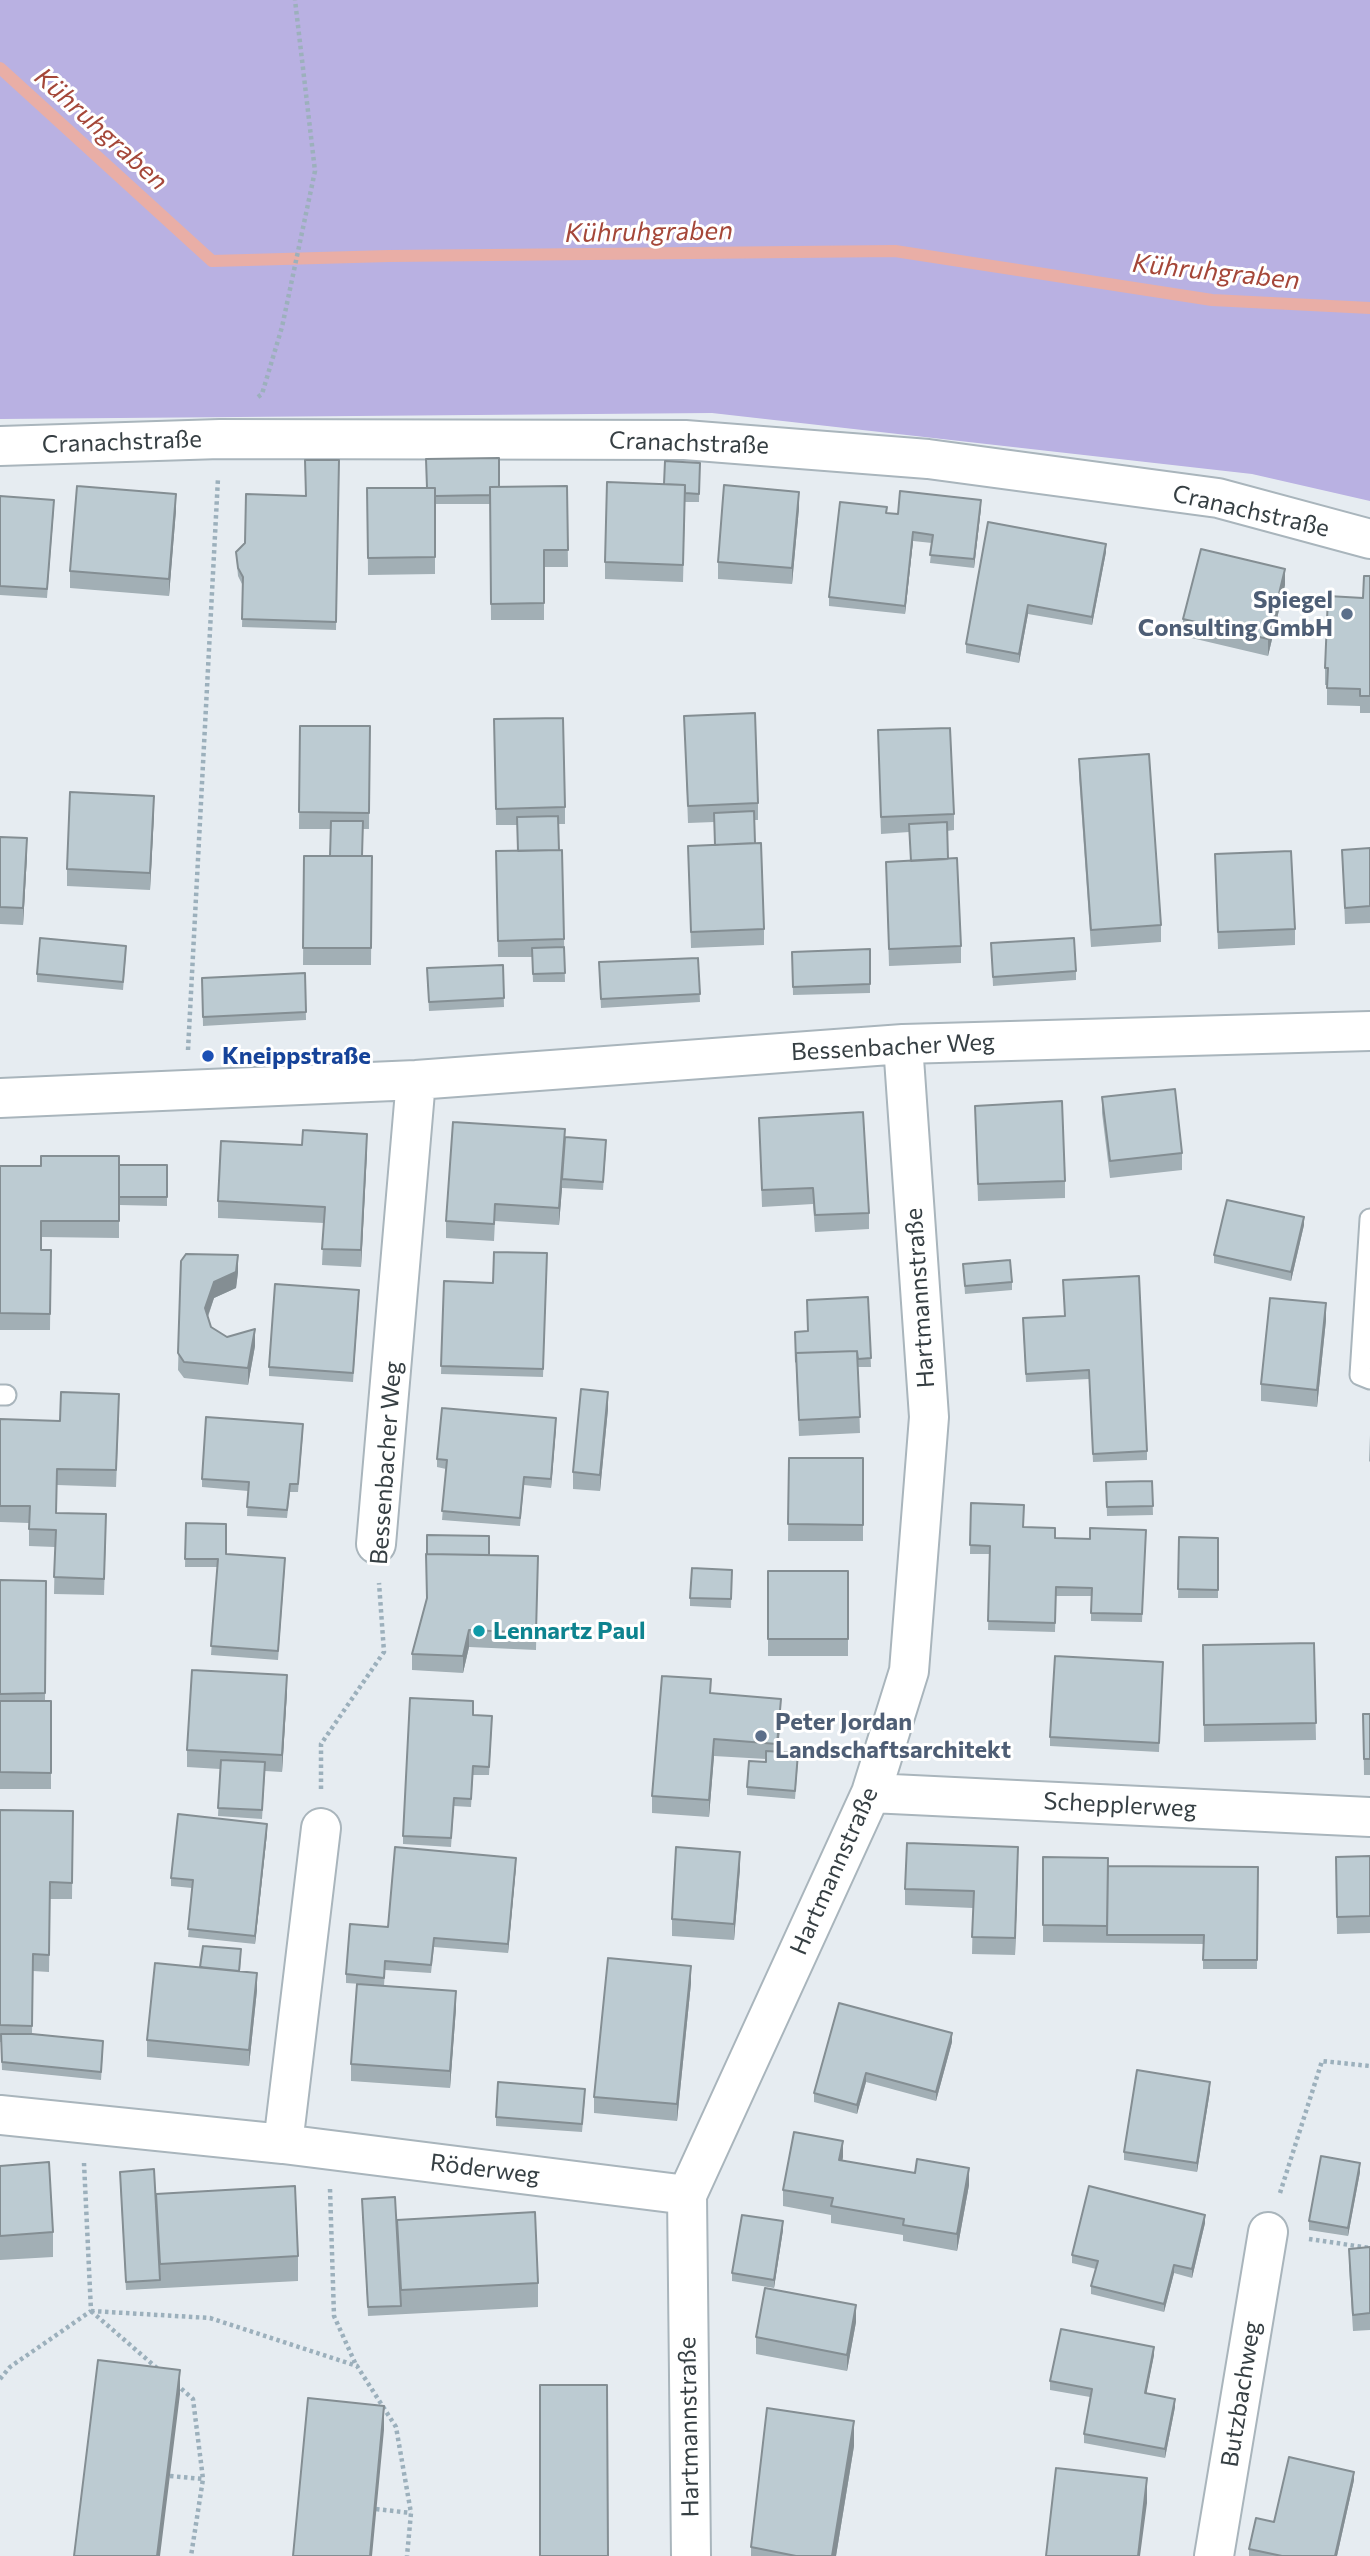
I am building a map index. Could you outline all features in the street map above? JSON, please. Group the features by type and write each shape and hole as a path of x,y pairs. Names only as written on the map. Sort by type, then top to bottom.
{"street":[{"name":"Cranachstraße","path":"0,446 220,439 685,440 928,459 1218,498 1370,539"},
{"name":"Bessenbacher Weg","path":"0,1098 416,1080 903,1044 1370,1031"},
{"name":"Hartmannstraße","path":"691,2556 687,2195 871,1793 909,1671 929,1417 903,1044"},
{"name":"Bessenbacher Weg","path":"376,1544 416,1080"},
{"name":"Schepplerweg","path":"871,1793 1370,1817"},
{"path":"283,2144 321,1828"},
{"name":"Röderweg","path":"0,2115 329,2149 687,2195"},
{"name":"Butzbachweg","path":"1214,2556 1268,2232"}],"lane":[{"path":"1370,1219 1360,1375 1370,1379"}],"path":[{"path":"185,1089 220,439 262,394 282,327 315,171 295,0"},
{"name":"Bessenbacher Weg","path":"321,1828 321,1744 384,1652 376,1544"},
{"path":"1268,2232 1322,2061 1370,2066"},
{"path":"82,2123 90,2311 162,2373"},
{"path":"329,2149 334,2316 357,2365 396,2427 411,2513 407,2556"},
{"path":"1319,2240 1370,2248"},
{"path":"0,2379 10,2367 90,2311 210,2318 357,2365"},
{"path":"173,2382 193,2399 203,2479 191,2556"},
{"path":"170,2476 203,2479"},
{"path":"376,2509 411,2513"}],"shaded area":[{"path":"0,0 1370,0 1370,501 1252,474 712,413 0,419"}],"building":[{"path":"499,458 499,487 490,487 490,495 435,496 435,488 427,488 426,459"},
{"path":"305,460 339,460 336,622 242,619 243,577 238,568 236,552 245,543 246,494 306,496"},
{"path":"665,461 700,463 699,494 685,493 685,485 664,484"},
{"path":"607,482 685,485 683,565 605,562"},
{"path":"724,485 799,492 792,568 718,562"},
{"path":"77,486 176,494 169,579 70,571"},
{"path":"567,486 568,550 544,550 544,603 491,604 490,487"},
{"path":"367,488 435,488 435,557 368,558"},
{"path":"900,491 981,500 974,559 930,555 933,535 913,532 905,606 829,597 840,502 887,507 886,513 898,514"},
{"path":"0,496 54,500 47,589 0,586"},
{"path":"988,522 1106,544 1092,617 1028,605 1019,654 966,644"},
{"path":"1201,549 1285,569 1268,639 1183,619"},
{"path":"1364,576 1370,576 1370,696 1360,696 1360,689 1327,688 1328,668 1325,668 1328,596 1363,598"},
{"path":"755,713 758,803 688,806 684,716"},
{"path":"563,718 565,807 496,809 494,719"},
{"path":"300,726 370,726 369,813 299,812"},
{"path":"950,728 954,814 881,817 878,730"},
{"path":"1149,754 1161,925 1091,930 1079,759"},
{"path":"70,792 154,796 150,873 67,869"},
{"path":"754,811 755,843 715,845 714,813"},
{"path":"558,816 559,850 518,851 517,817"},
{"path":"331,821 363,821 362,856 330,856"},
{"path":"947,822 948,859 911,861 909,824"},
{"path":"0,837 27,838 23,908 0,907"},
{"path":"761,843 764,929 691,932 688,846"},
{"path":"1370,848 1370,906 1345,908 1342,850"},
{"path":"562,850 564,939 498,941 496,851"},
{"path":"1291,851 1295,929 1218,932 1215,854"},
{"path":"304,856 372,856 371,948 303,948"},
{"path":"957,858 961,946 889,949 886,862"},
{"path":"40,938 126,946 123,982 37,974"},
{"path":"1074,938 1076,971 993,977 991,943"},
{"path":"564,947 565,973 533,974 532,948"},
{"path":"870,949 870,984 793,987 792,952"},
{"path":"698,958 700,994 601,999 599,962"},
{"path":"503,965 504,998 429,1002 427,968"},
{"path":"305,973 306,1012 203,1017 202,978"},
{"path":"1175,1089 1182,1153 1110,1161 1102,1097"},
{"path":"1062,1101 1065,1181 978,1184 975,1106"},
{"path":"863,1112 869,1213 815,1215 813,1188 762,1190 759,1118"},
{"path":"453,1122 565,1129 559,1208 495,1204 494,1224 446,1221"},
{"path":"303,1130 367,1134 361,1250 322,1249 325,1207 218,1201 221,1141 302,1145"},
{"path":"565,1137 606,1140 603,1182 562,1179"},
{"path":"41,1156 119,1156 119,1221 41,1221 41,1250 51,1250 50,1314 0,1313 0,1166 41,1166"},
{"path":"119,1165 167,1165 167,1197 119,1197"},
{"path":"1227,1200 1304,1217 1291,1272 1214,1255"},
{"path":"494,1252 547,1253 543,1369 441,1366 444,1281 493,1283"},
{"path":"186,1254 238,1255 236,1272 214,1282 205,1308 211,1327 227,1337 255,1329 248,1368 184,1362 178,1353 181,1261"},
{"path":"1010,1260 1012,1282 965,1286 963,1264"},
{"path":"1139,1276 1147,1451 1093,1454 1089,1370 1026,1374 1023,1318 1065,1316 1063,1280"},
{"path":"275,1284 359,1290 353,1373 269,1367"},
{"path":"868,1297 871,1358 858,1359 857,1351 796,1353 796,1362 795,1332 808,1331 807,1300"},
{"path":"1270,1298 1326,1303 1317,1390 1261,1384"},
{"path":"857,1351 860,1417 799,1420 796,1353"},
{"path":"581,1389 608,1392 600,1475 573,1472"},
{"path":"61,1392 119,1394 116,1470 57,1469 56,1513 106,1514 104,1579 54,1577 56,1530 29,1529 30,1506 0,1506 0,1419 60,1421"},
{"path":"442,1408 556,1418 551,1479 524,1477 520,1518 442,1511 447,1460 437,1459"},
{"path":"206,1417 303,1424 298,1484 290,1484 287,1510 247,1507 249,1482 202,1479"},
{"path":"789,1458 863,1458 863,1525 788,1524"},
{"path":"1152,1481 1153,1506 1107,1507 1106,1482"},
{"path":"971,1503 1024,1505 1023,1527 1055,1528 1055,1538 1090,1539 1090,1528 1146,1530 1142,1614 1091,1613 1092,1588 1056,1587 1055,1623 988,1621 990,1546 970,1545"},
{"path":"186,1523 226,1524 226,1554 285,1558 278,1651 211,1646 218,1559 185,1559"},
{"path":"427,1535 489,1536 489,1555 427,1554"},
{"path":"1179,1537 1218,1538 1218,1590 1178,1589"},
{"name":"Lennartz Paul","path":"426,1554 538,1556 536,1633 469,1630 463,1656 412,1654 427,1598"},
{"path":"692,1568 732,1570 731,1599 690,1598"},
{"path":"768,1571 848,1571 848,1639 768,1639"},
{"path":"0,1580 46,1581 45,1693 0,1694"},
{"path":"1314,1643 1316,1723 1204,1725 1203,1645"},
{"path":"1055,1656 1163,1662 1159,1743 1050,1737"},
{"path":"192,1670 287,1675 282,1755 187,1750"},
{"path":"662,1676 711,1679 710,1693 781,1699 777,1744 714,1739 709,1800 652,1796"},
{"path":"410,1698 473,1701 473,1715 492,1716 489,1767 473,1766 471,1799 454,1798 451,1838 403,1836"},
{"path":"0,1701 51,1701 51,1773 0,1772"},
{"path":"1363,1714 1370,1714 1370,1759 1364,1759"},
{"path":"766,1751 798,1753 795,1791 747,1787 749,1761 766,1762"},
{"path":"221,1760 265,1762 262,1810 218,1808"},
{"path":"0,1810 73,1811 72,1883 50,1882 49,1955 33,1954 32,2026 0,2025"},
{"path":"178,1814 267,1824 255,1936 188,1929 193,1880 171,1878"},
{"path":"907,1843 1018,1847 1015,1938 972,1937 974,1891 905,1889"},
{"path":"395,1847 516,1858 508,1944 434,1938 431,1965 385,1961 384,1978 346,1974 350,1924 388,1927"},
{"path":"676,1847 740,1852 734,1924 672,1919"},
{"path":"1370,1856 1370,1916 1337,1917 1336,1857"},
{"path":"1043,1857 1108,1858 1107,1926 1043,1925"},
{"path":"1108,1866 1258,1867 1257,1960 1203,1960 1204,1935 1107,1935"},
{"path":"203,1946 241,1949 239,1971 200,1967"},
{"path":"608,1958 691,1966 677,2104 594,2097"},
{"path":"155,1963 257,1973 249,2050 147,2040"},
{"path":"357,1984 456,1991 450,2071 351,2064"},
{"path":"839,2003 952,2033 936,2092 866,2073 857,2105 814,2093"},
{"path":"1,2034 32,2034 103,2041 101,2072 2,2062"},
{"path":"1137,2070 1210,2082 1197,2163 1124,2152"},
{"path":"498,2082 585,2089 582,2124 496,2117"},
{"path":"794,2132 843,2141 839,2160 915,2173 917,2159 969,2168 957,2234 903,2225 904,2219 831,2206 833,2198 783,2190"},
{"path":"1321,2156 1360,2163 1348,2228 1309,2221"},
{"path":"49,2162 53,2232 0,2236 0,2166"},
{"path":"154,2169 160,2280 126,2282 120,2172"},
{"path":"295,2186 298,2256 160,2264 156,2194"},
{"path":"1089,2186 1205,2215 1192,2269 1174,2265 1164,2304 1091,2286 1098,2261 1072,2255"},
{"path":"395,2197 401,2306 368,2307 362,2199"},
{"path":"535,2212 538,2283 401,2290 397,2220"},
{"path":"742,2215 783,2221 774,2280 732,2273"},
{"path":"1370,2247 1370,2313 1353,2315 1349,2249"},
{"path":"765,2288 856,2305 847,2355 756,2337"},
{"path":"1061,2329 1154,2347 1145,2393 1175,2399 1165,2449 1084,2434 1092,2389 1050,2381"},
{"path":"98,2360 180,2370 157,2556 74,2556"},
{"path":"540,2385 607,2385 608,2556 540,2556"},
{"path":"308,2398 384,2406 370,2556 293,2556"},
{"path":"767,2408 854,2421 832,2556 796,2556 751,2547"},
{"path":"1289,2457 1354,2472 1335,2556 1282,2556 1249,2549 1256,2518 1274,2522"},
{"path":"1056,2468 1147,2478 1138,2556 1046,2556"}],"waterway":[{"name":"Kühruhgraben","path":"0,68 212,261 389,256 895,251 1212,300 1370,308"}],"place":[{"name":"Spiegel Consulting GmbH","path":"1347,614"},
{"name":"Kneippstraße","path":"208,1056"},
{"name":"Lennartz Paul","path":"479,1631"},
{"name":"Peter Jordan Landschaftsarchitekt","path":"761,1736"}]}
